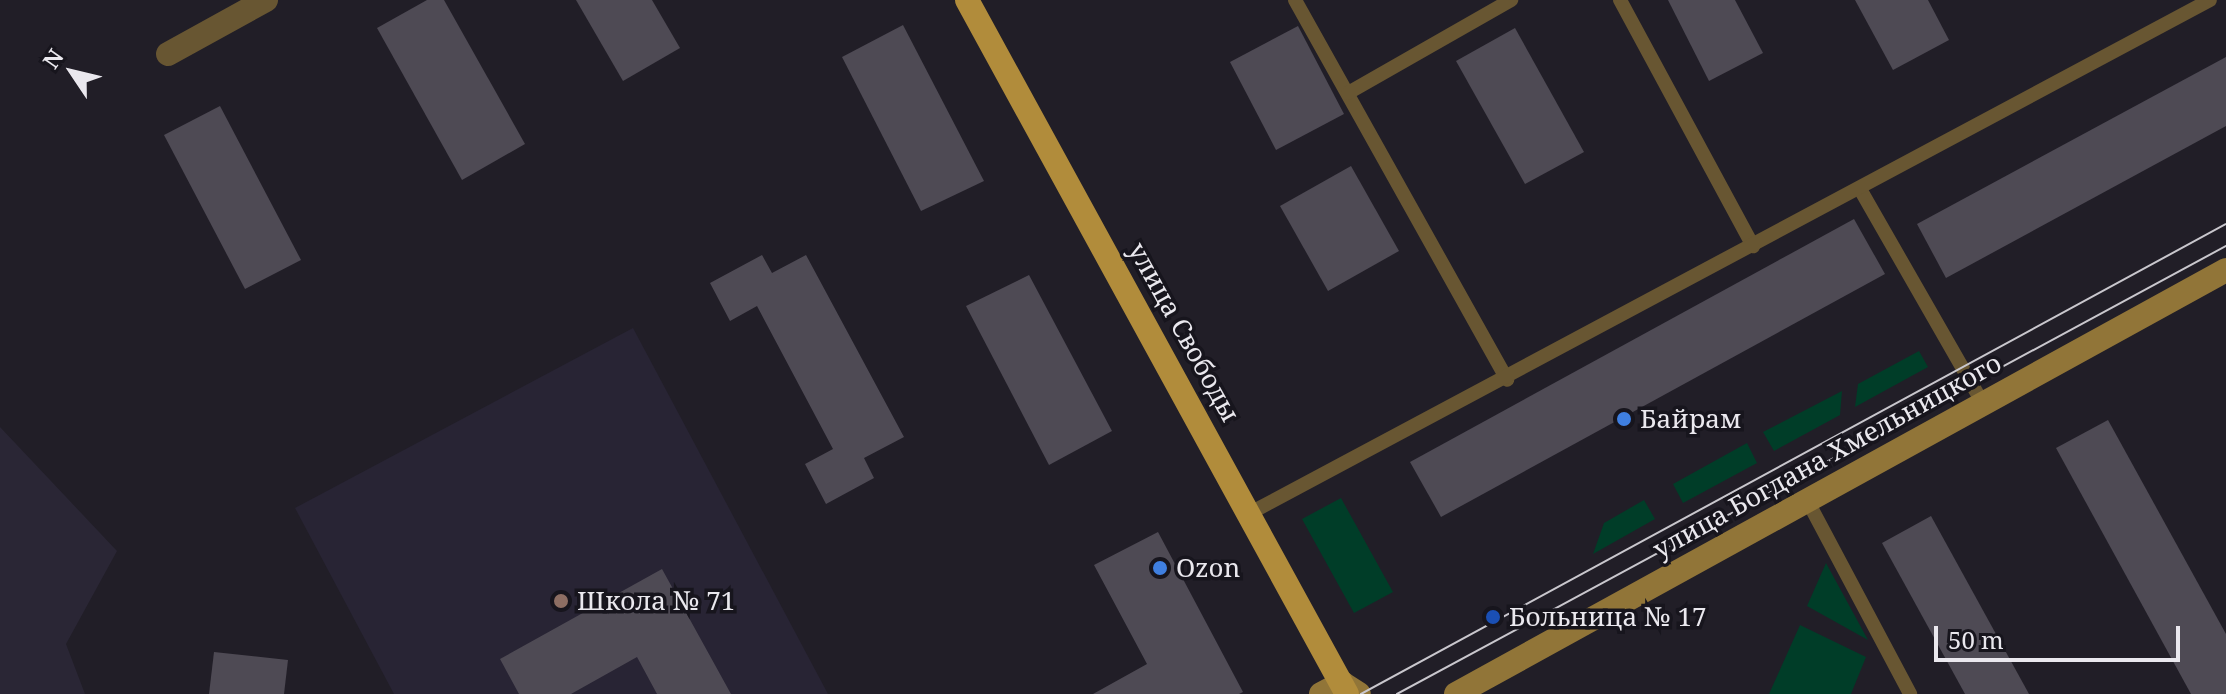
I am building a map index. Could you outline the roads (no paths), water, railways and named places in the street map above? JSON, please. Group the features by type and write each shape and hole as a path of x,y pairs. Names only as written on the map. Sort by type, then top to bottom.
{"main road":[{"name":"улица Свободы","path":"967,0 1252,512 1342,691"},
{"name":"улица Богдана Хмельницкого","path":"1456,694 1806,498 2226,270"}],"street":[{"path":"168,54 266,0"}],"lane":[{"path":"1295,0 1507,380"},
{"path":"1348,93 1511,0"},
{"path":"1620,0 1753,246"},
{"path":"1252,512 1507,380 2210,0"},
{"path":"1860,189 1982,402"},
{"path":"1806,498 1910,694"}],"tram line":[{"path":"1361,694 2226,224"},
{"path":"1397,694 2226,246"}],"place":[{"name":"Байрам","path":"1624,419"},
{"name":"Ozon","path":"1160,568"},
{"name":"Школа № 71","path":"561,601"},
{"name":"Больница № 17","path":"1493,617"}]}
